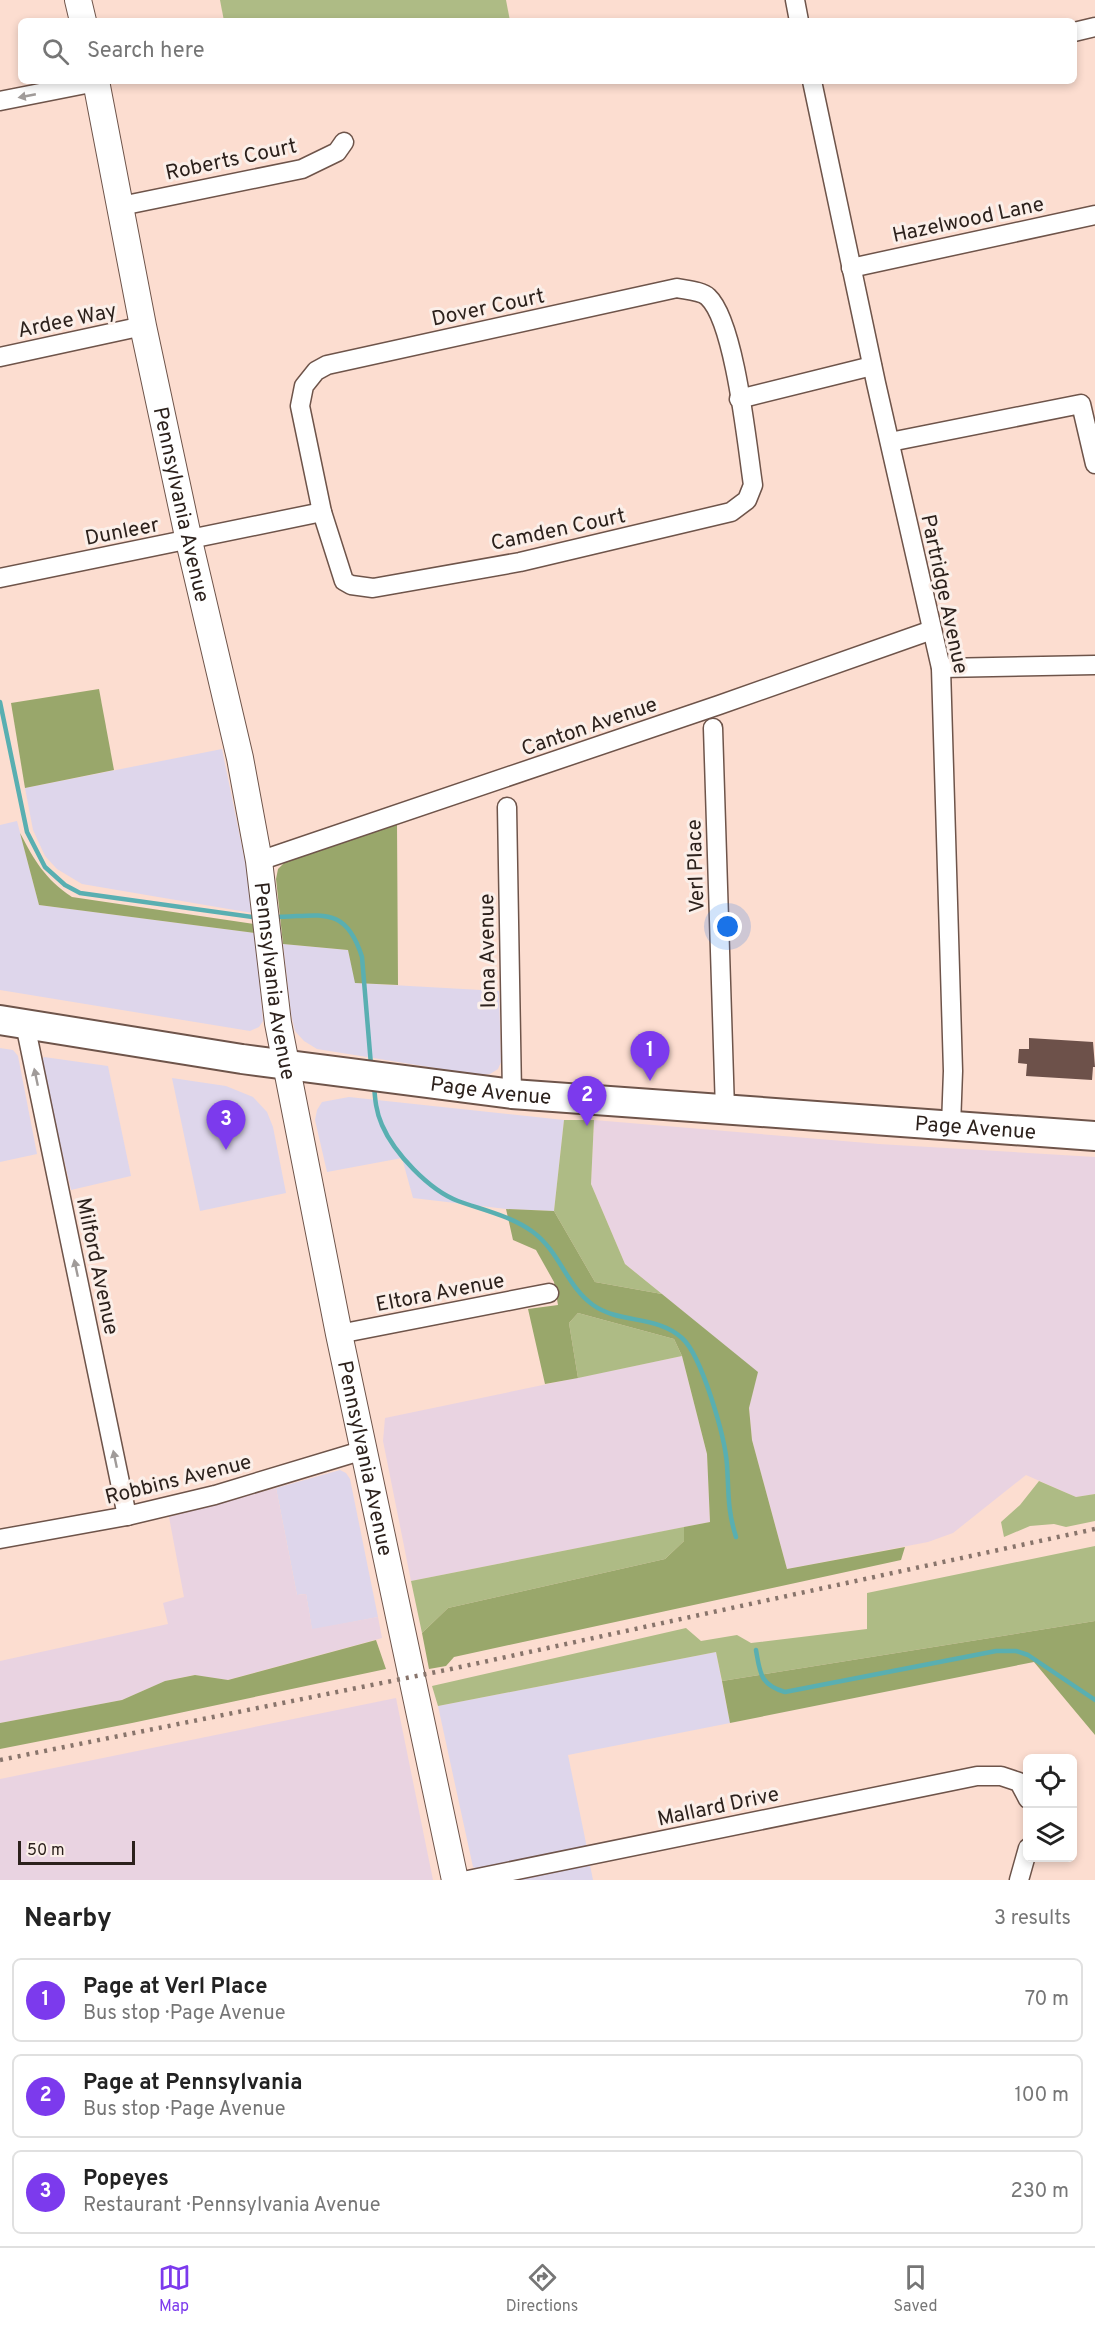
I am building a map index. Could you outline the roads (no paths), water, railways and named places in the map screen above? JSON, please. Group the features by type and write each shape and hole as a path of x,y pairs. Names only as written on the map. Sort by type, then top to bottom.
{"main road":[{"name":"Page Avenue","path":"13,1022 286,1064 512,1095 1095,1136"}],"street":[{"path":"78,0 82,18"},
{"path":"795,0 798,18"},
{"path":"1077,31 1095,27"},
{"path":"0,101 82,84"},
{"name":"Pennsylvania Avenue","path":"97,84 143,326 189,541 240,758 259,861 286,1064 339,1334 455,1880"},
{"name":"Partridge Avenue","path":"818,84 872,366 941,668 953,1071 951,1126"},
{"name":"Roberts Court","path":"121,206 303,169 337,152 344,142"},
{"name":"Hazelwood Lane","path":"852,268 1095,215"},
{"name":"Dover Court","path":"322,512 300,406 304,386 316,371 327,365 677,288 706,294 713,303 727,332 739,399"},
{"name":"Ardee Way","path":"0,357 143,326"},
{"path":"739,399 872,366"},
{"name":"Camden Court","path":"322,512 344,581 351,585 373,588 519,562 731,512 747,500 753,485 739,399"},
{"path":"890,442 1081,404 1095,464"},
{"name":"Dunleer","path":"0,578 322,512"},
{"name":"Canton Avenue","path":"259,861 932,630"},
{"path":"941,668 1095,665"},
{"name":"Verl Place","path":"713,728 725,1110"},
{"name":"Iona Avenue","path":"507,807 512,1095"},
{"name":"Milford Avenue","path":"13,1022 127,1516"},
{"name":"Eltora Avenue","path":"339,1334 549,1293"},
{"name":"Robbins Avenue","path":"0,1539 127,1516 215,1495 364,1450"},
{"name":"Mallard Drive","path":"468,1880 977,1776 1001,1776 1019,1782 1023,1790"},
{"path":"1019,1880 1024,1862"}],"waterway":[{"path":"0,702 27,832 45,867 65,885 80,893 259,918"},
{"path":"273,917 317,915 328,917 347,928 355,940 362,957 371,1065"},
{"path":"374,1085 375,1100 382,1125 395,1147 424,1180 447,1196 506,1218 533,1232 550,1249 576,1289 593,1305 615,1315 661,1326 682,1338 690,1347 711,1398 722,1436 727,1465 730,1509 736,1537"},
{"path":"756,1650 766,1682 785,1692 996,1651 1016,1651 1028,1655 1095,1700"}],"railway":[{"path":"0,1760 451,1669 1095,1529"}],"place":[{"name":"Page at Verl Place","path":"650,1081"},
{"name":"Page at Pennsylvania","path":"587,1126"},
{"name":"Popeyes","path":"226,1150"}]}
